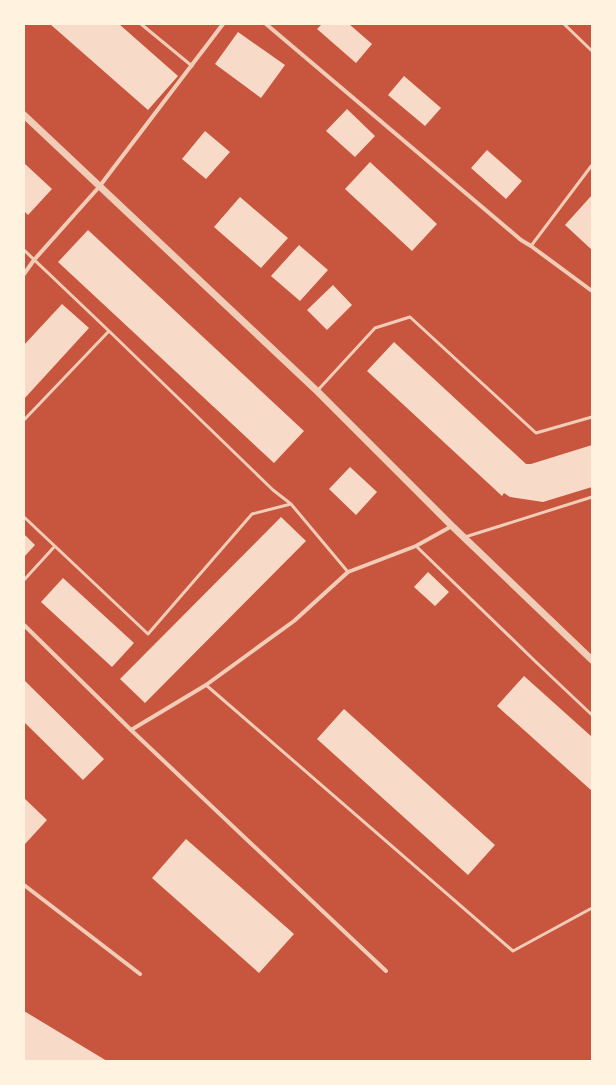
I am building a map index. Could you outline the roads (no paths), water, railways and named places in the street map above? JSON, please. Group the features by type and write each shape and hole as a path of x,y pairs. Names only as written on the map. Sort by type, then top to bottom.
{"street":[{"path":"24,274 34,260 99,187 223,24"},
{"path":"266,24 521,240 592,291"},
{"path":"24,115 317,391 464,538 592,660"},
{"path":"130,730 206,685 294,621 348,572 416,546 452,526"},
{"path":"24,625 130,730 386,971"},
{"path":"24,885 140,974"}],"lane":[{"path":"141,24 192,66"},
{"path":"564,24 592,51"},
{"path":"531,246 592,165"},
{"path":"24,250 273,490 291,504 348,572"},
{"path":"317,391 376,328 410,317 536,433 592,417"},
{"path":"24,420 109,331"},
{"path":"464,538 592,497"},
{"path":"24,517 148,634 252,514 291,504"},
{"path":"24,580 55,546"},
{"path":"416,546 592,715"},
{"path":"206,685 513,951 592,908"}]}
